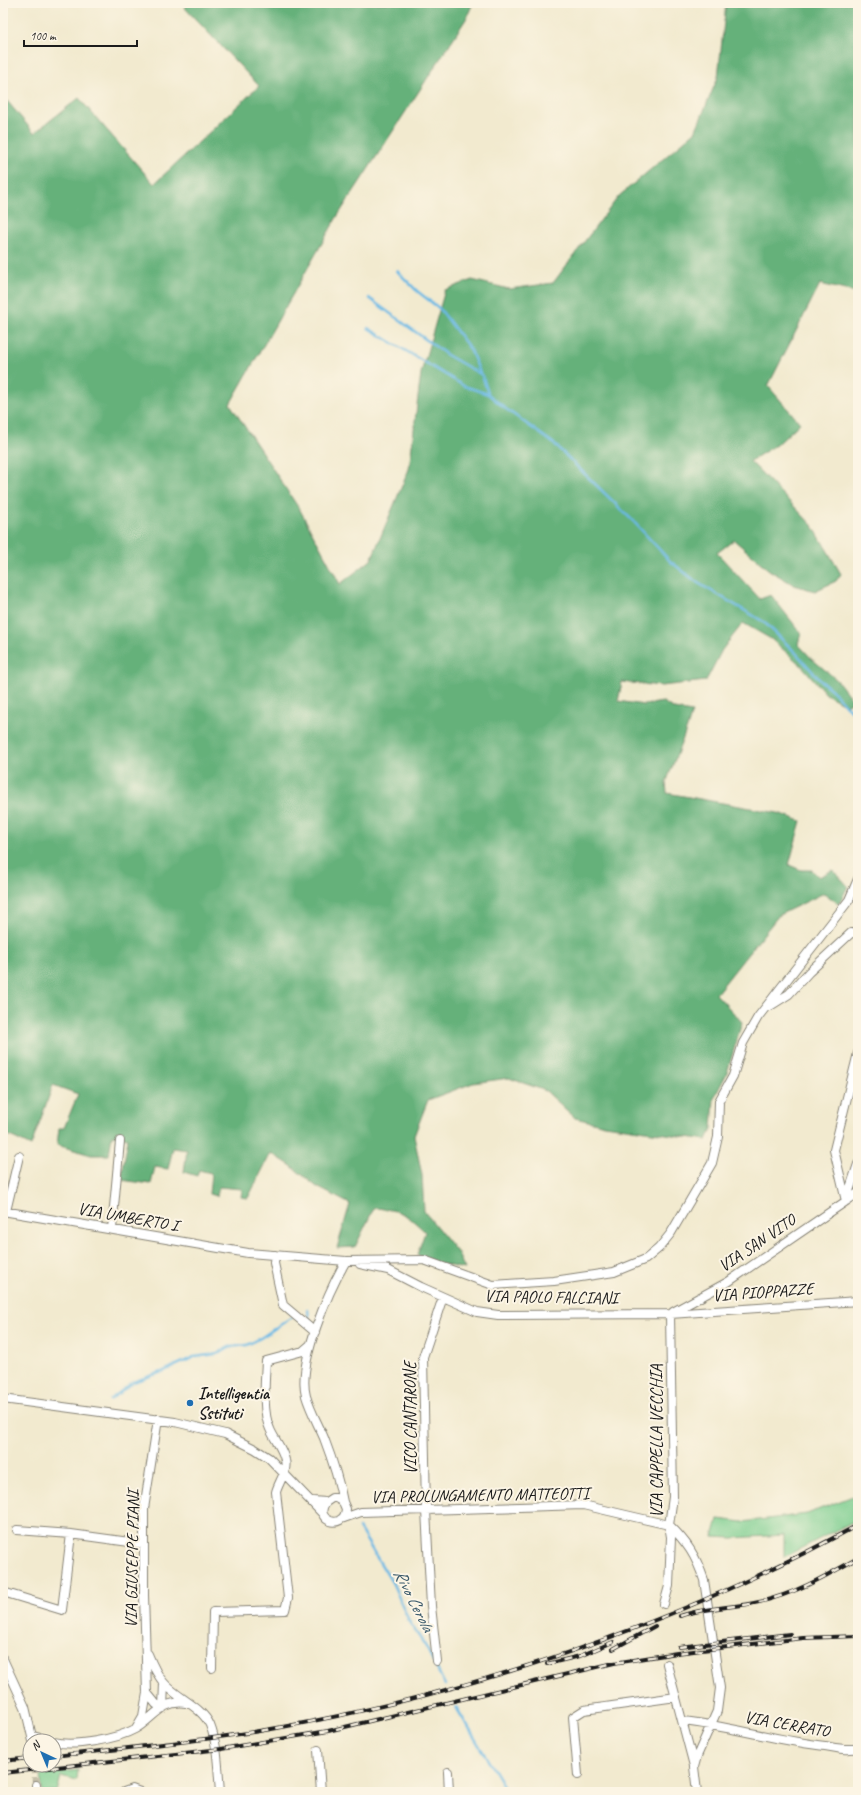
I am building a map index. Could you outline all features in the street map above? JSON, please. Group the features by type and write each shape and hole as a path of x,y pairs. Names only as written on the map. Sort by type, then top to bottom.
{"street":[{"path":"344,1504 324,1439 306,1395 305,1378 310,1345 336,1278 346,1261 424,1260 493,1285 554,1280 614,1272 646,1259 659,1248 671,1233 712,1163 718,1137 719,1101 733,1076 743,1043 764,1009 849,900 858,879"},
{"path":"764,1009 789,994 809,972 851,933 858,932"},
{"path":"846,1201 834,1150 858,1053"},
{"path":"112,1230 120,1141"},
{"path":"5,1211 20,1156"},
{"path":"846,1201 858,1164"},
{"name":"VIA SAN VITO","path":"670,1314 728,1282 858,1193"},
{"name":"VIA UMBERTO I","path":"5,1211 248,1252 346,1261"},
{"path":"275,1255 274,1263 283,1305 315,1332"},
{"name":"VIA PAOLO FALCIANI","path":"346,1261 388,1270 477,1312 498,1315 670,1314"},
{"name":"VICO CANTARONE","path":"437,1661 430,1606 426,1510 423,1357 443,1297"},
{"name":"VIA PIOPPAZZE","path":"670,1314 858,1301"},
{"name":"VIA CAPPELLA VECCHIA","path":"670,1314 673,1497 669,1525 690,1547 704,1580 720,1688 717,1711 697,1756 694,1767"},
{"path":"212,1668 213,1612 285,1610 288,1598 276,1492 278,1482 284,1474 286,1460 269,1428 264,1394 266,1361 303,1351 310,1345"},
{"name":"VIA PROLUNGAMENTO MATTEOTTI","path":"3,1399 191,1424 225,1434 269,1458 312,1501 324,1517 334,1522 361,1512 583,1506 669,1525"},
{"name":"VIA GIUSEPPE PIANI","path":"136,1728 143,1716 147,1693 147,1651 144,1595 144,1508 158,1419"},
{"path":"322,1513 323,1505 340,1487"},
{"name":"VIA PROLUNGAMENTO MATTEOTTI","path":"312,1501 327,1501 336,1498 344,1504 361,1512"},
{"name":"VIA PROLUNGAMENTO MATTEOTTI","path":"341,1519 346,1513 344,1504"},
{"path":"664,1604 669,1586 671,1537 669,1525"},
{"path":"17,1530 71,1534 144,1544"},
{"path":"3,1592 62,1610 71,1534"},
{"path":"147,1651 164,1684 189,1704 197,1708 209,1724 216,1754 220,1792"},
{"path":"3,1659 25,1707 32,1733"},
{"path":"667,1664 694,1767 697,1792"},
{"path":"163,1708 164,1684"},
{"path":"147,1693 156,1704 163,1708"},
{"path":"578,1775 573,1717 584,1710 676,1697"},
{"path":"62,1743 116,1737 136,1728 158,1710 176,1702 189,1704"},
{"name":"VIA CERRATO","path":"683,1721 712,1724 764,1737 814,1745 851,1750 858,1748"},
{"path":"318,1750 321,1792"},
{"path":"448,1772 449,1792"},
{"path":"125,1791 132,1789 140,1792"}],"green space":[{"path":"187,3 473,3 466,19 337,217 230,404 300,510 340,584 371,560 409,469 421,373 445,290 472,280 509,289 553,283 619,196 695,132 718,77 726,3 858,3 858,293 820,284 768,386 800,423 779,443 750,461 813,526 841,574 836,581 815,591 794,585 769,570 734,540 717,553 760,599 771,595 801,633 798,644 812,659 837,680 853,701 846,705 826,694 802,666 771,639 743,623 722,650 706,681 661,686 622,682 618,701 644,705 663,702 674,709 692,712 666,783 667,793 778,813 801,821 789,865 801,870 812,870 819,877 833,870 848,886 839,904 824,893 779,915 716,994 742,1022 727,1073 714,1098 712,1129 707,1140 605,1125 575,1118 546,1091 509,1078 473,1083 428,1100 414,1136 422,1175 424,1211 457,1252 465,1269 441,1264 417,1255 425,1232 408,1217 391,1210 374,1208 355,1247 337,1248 350,1204 317,1187 290,1165 271,1153 248,1198 241,1197 242,1189 219,1187 217,1196 209,1194 211,1173 199,1170 197,1176 184,1172 187,1150 173,1148 168,1169 155,1167 151,1184 121,1180 128,1138 112,1135 109,1155 91,1155 57,1145 59,1128 64,1128 78,1094 53,1085 31,1146 3,1134 3,96 34,133 79,98 154,184 259,86 184,7"},
{"path":"858,1494 858,1519 784,1557 784,1535 733,1538 713,1537 718,1519 743,1522 807,1514"},
{"path":"78,1770 77,1780 61,1776 57,1792 42,1792 40,1775"}],"waterway":[{"path":"397,271 417,291 440,309 470,349 481,375"},
{"path":"369,298 447,355 482,375 488,393"},
{"path":"368,328 464,386 488,394 553,443 633,521 670,561 698,583 764,622 796,653 846,706 858,715"},
{"name":"Rivo Cerola","path":"308,1310 309,1319"},
{"path":"110,1400 133,1382 162,1372 194,1357 217,1354 229,1347 247,1345 259,1339 292,1317"},
{"name":"Rivo Cerola","path":"359,1528 393,1584 410,1623 426,1647 445,1685"},
{"name":"Rivo Cerola","path":"456,1707 507,1792"}],"tunnel":[{"path":"35,1773 36,1785"}],"railway":[{"path":"62,1755 249,1733 277,1728 353,1713 428,1695 502,1674 575,1650 648,1623 789,1561 858,1525"},
{"path":"680,1616 700,1611 772,1599 810,1584 858,1558"},
{"path":"613,1649 655,1626"},
{"path":"679,1647 790,1634"},
{"path":"3,1773 221,1749 328,1731 614,1663 677,1653 803,1638 858,1636"},
{"path":"547,1664 580,1656 613,1642"},
{"path":"3,1761 22,1759"}],"place":[{"name":"Intelligentia Sstituti","path":"190,1403"}]}
